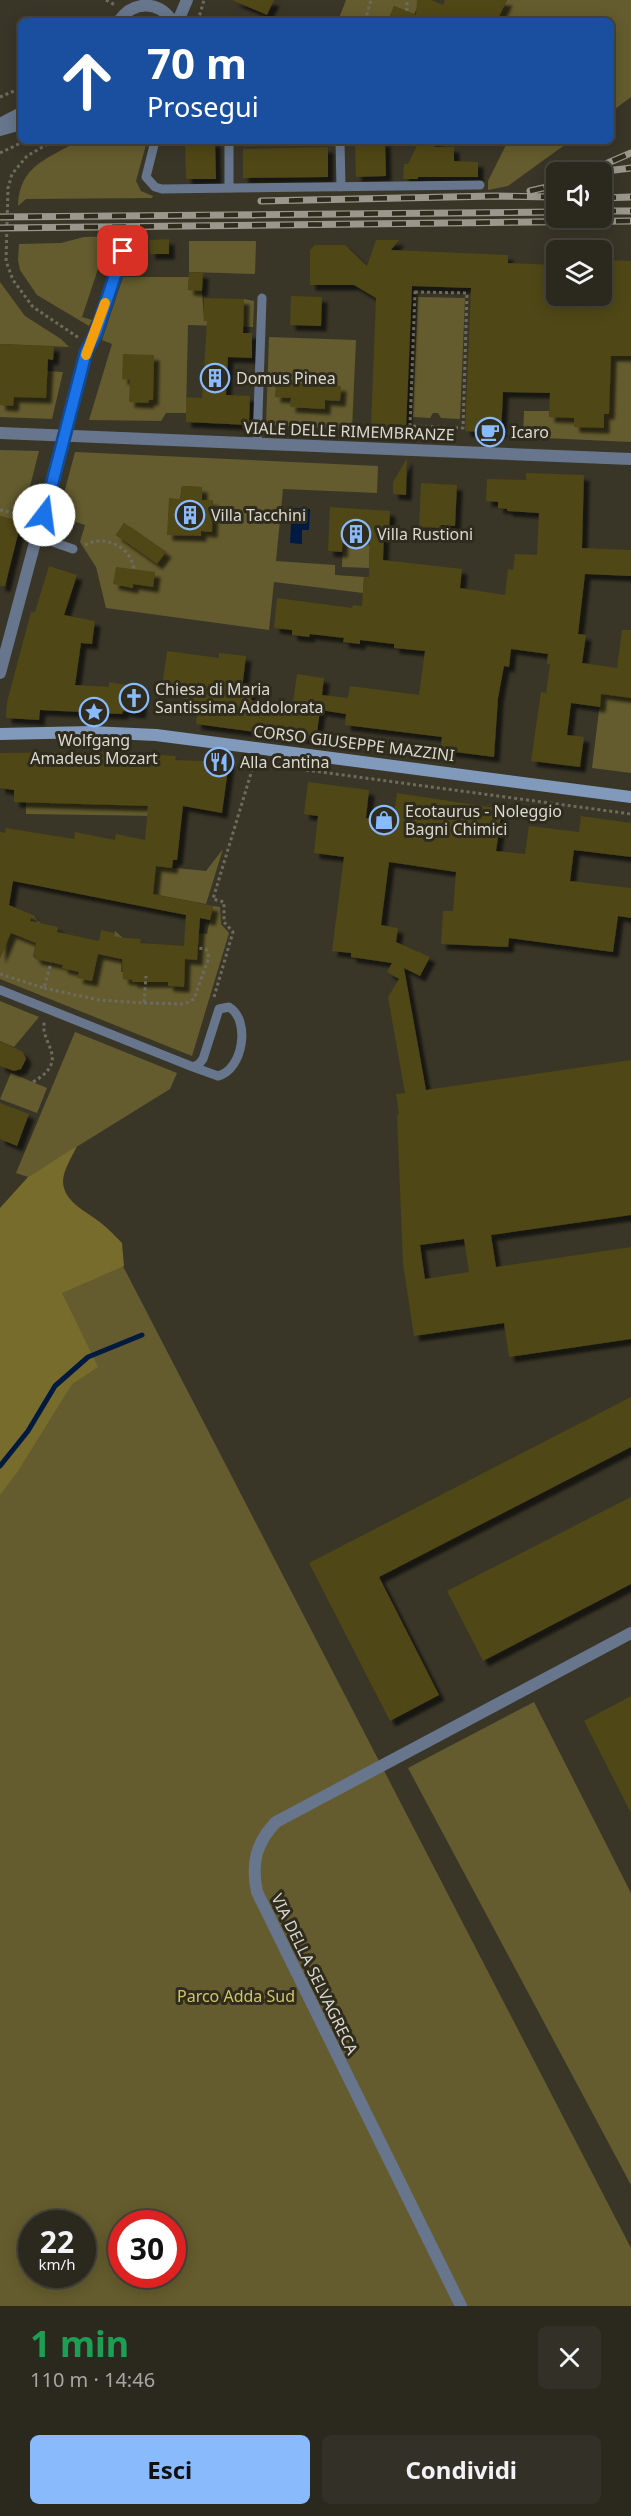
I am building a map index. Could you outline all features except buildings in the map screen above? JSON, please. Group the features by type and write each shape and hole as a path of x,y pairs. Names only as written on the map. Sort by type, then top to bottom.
{"street":[{"path":"179,18 187,0"},
{"path":"122,18 132,8 145,2 160,9 169,18"},
{"path":"0,124 18,115"},
{"path":"0,130 18,125"},
{"path":"0,673 66,435 86,352"},
{"name":"VIALE DELLE RIMEMBRANZE","path":"0,433 631,459"},
{"name":"CORSO GIUSEPPE MAZZINI","path":"0,734 124,733 259,747 631,796"},
{"name":"VIA DELLA SELVAGRECA","path":"461,2306 257,1892 253,1862 265,1833 276,1822 631,1634"}],"lane":[{"path":"154,144 146,177 155,188 480,185"},
{"path":"229,144 229,188"},
{"path":"340,144 341,187"},
{"path":"86,352 96,333 123,251"},
{"path":"257,443 262,298"},
{"path":"38,537 73,549"},
{"path":"0,990 193,1067 218,1076 224,1075 233,1064 238,1054 242,1034 238,1015 229,1007 219,1009 203,1059 193,1067"}],"path":[{"path":"199,18 204,0"},
{"path":"366,18 371,0"},
{"path":"406,11 407,0"},
{"path":"0,97 18,89"},
{"path":"0,153 19,144"},
{"path":"48,144 27,156 12,174 8,188 6,261 13,280 29,302 81,339 86,352"},
{"path":"415,292 467,293 463,428 435,427 410,426 415,292"},
{"path":"0,510 15,513"},
{"path":"73,549 96,541 114,544 130,556 134,569"},
{"path":"213,1001 233,932 224,921 224,903 213,899 259,747"},
{"path":"248,759 264,762"},
{"path":"302,767 314,773 631,814"},
{"path":"0,974 44,988 99,999 184,1004 195,999 209,957 206,950 198,948"},
{"path":"44,988 51,963"},
{"path":"144,1003 146,976"},
{"path":"33,1082 45,1073 52,1058 50,1044 43,1029 49,1010"}],"green space":[{"path":"346,0 417,0 419,4 414,14 394,6 389,18 339,18"},
{"path":"507,0 631,0 631,97 614,110 614,18 498,18"},
{"path":"73,144 146,144 136,181 141,191 153,196 152,198 26,199 18,206 23,182 37,165"},
{"path":"506,144 566,144 508,186 488,190 488,181"},
{"path":"136,236 136,242 118,242 117,245 107,242 82,317 92,320 89,326 37,295 20,270 19,244 61,243 84,237"},
{"path":"189,241 256,241 255,274 189,272"},
{"path":"123,277 189,277 188,290 202,291 204,321 243,322 244,299 254,301 253,327 188,325 186,413 166,413 161,421 89,420 112,344 102,340"},
{"path":"0,282 25,316 61,339 69,347 0,344"},
{"path":"418,297 465,298 460,419 441,418 438,413 433,413 430,418 413,417"},
{"path":"269,337 356,340 352,429 266,425"},
{"path":"611,356 631,356 631,442 523,437 524,411 549,411 549,417 574,418 575,427 604,428 604,414 609,413"},
{"path":"47,371 63,372 52,419 0,417 0,405 13,406 14,397 45,398"},
{"path":"0,450 39,451 21,522 0,516"},
{"path":"75,452 378,466 377,493 283,489 276,561 335,565 335,575 364,577 363,593 274,582 269,630 106,608 96,567 80,542 85,525 58,516","holes":["182,486 202,487 202,500 213,501 212,531 201,531 200,536 179,535 169,499 180,499","124,523 166,552 157,564 116,535"]},
{"path":"343,538 370,539 369,568 342,567"},
{"path":"601,694 631,698 631,773 592,768"},
{"path":"26,802 170,807 165,867 206,871 223,849 206,904 153,894 161,816 26,814"},
{"path":"213,906 220,907 221,924 229,933 192,1056 0,979 0,958 11,933 23,938 33,915 40,923 33,956 36,959 56,964 64,961 63,968 79,972 78,978 98,954 110,956 115,931 123,938 121,972 123,972 123,979 155,982 168,980 168,986 183,987 185,959 197,960 199,933 207,934"},
{"path":"0,1001 39,1017 14,1047 0,1041"},
{"path":"75,1032 177,1073 170,1089 28,1177 16,1173"},
{"path":"11,1073 47,1088 37,1113 0,1099"},
{"name":"Parco Adda Sud","path":"0,1219 111,1243 631,2248 631,2306 0,2306"},
{"path":"534,1702 631,1893 631,2185 408,1768"}],"shaded area":[{"path":"77,1146 64,1173 64,1189 72,1201 104,1225 122,1243 124,1266 62,1293 98,1367 72,1384 18,1471 0,1495 0,1208 28,1177"}],"water":[{"path":"292,508 310,509 309,530 302,530 302,544 290,543"}],"waterway":[{"path":"0,1466 28,1431 55,1386 88,1357 142,1335"}],"railway":[{"path":"610,162 631,153"},
{"path":"612,170 631,168"},
{"path":"530,191 546,187"},
{"path":"261,201 546,197"},
{"path":"612,198 631,197"},
{"path":"612,211 631,211"},
{"path":"0,217 546,212"},
{"path":"0,228 631,221"}],"slow traffic":[{"path":"86,355 96,333 105,303"}],"place":[{"name":"Domus Pinea","path":"215,378"},
{"name":"Icaro","path":"490,432"},
{"name":"Villa Tacchini","path":"190,515"},
{"name":"Villa Rustioni","path":"356,534"},
{"name":"Chiesa di Maria Santissima Addolorata","path":"134,698"},
{"name":"Wolfgang Amadeus Mozart","path":"94,712"},
{"name":"Alla Cantina","path":"219,762"},
{"name":"Ecotaurus - Noleggio Bagni Chimici","path":"384,820"}],"route":[{"path":"44,515 86,352 96,333 123,251"}]}
